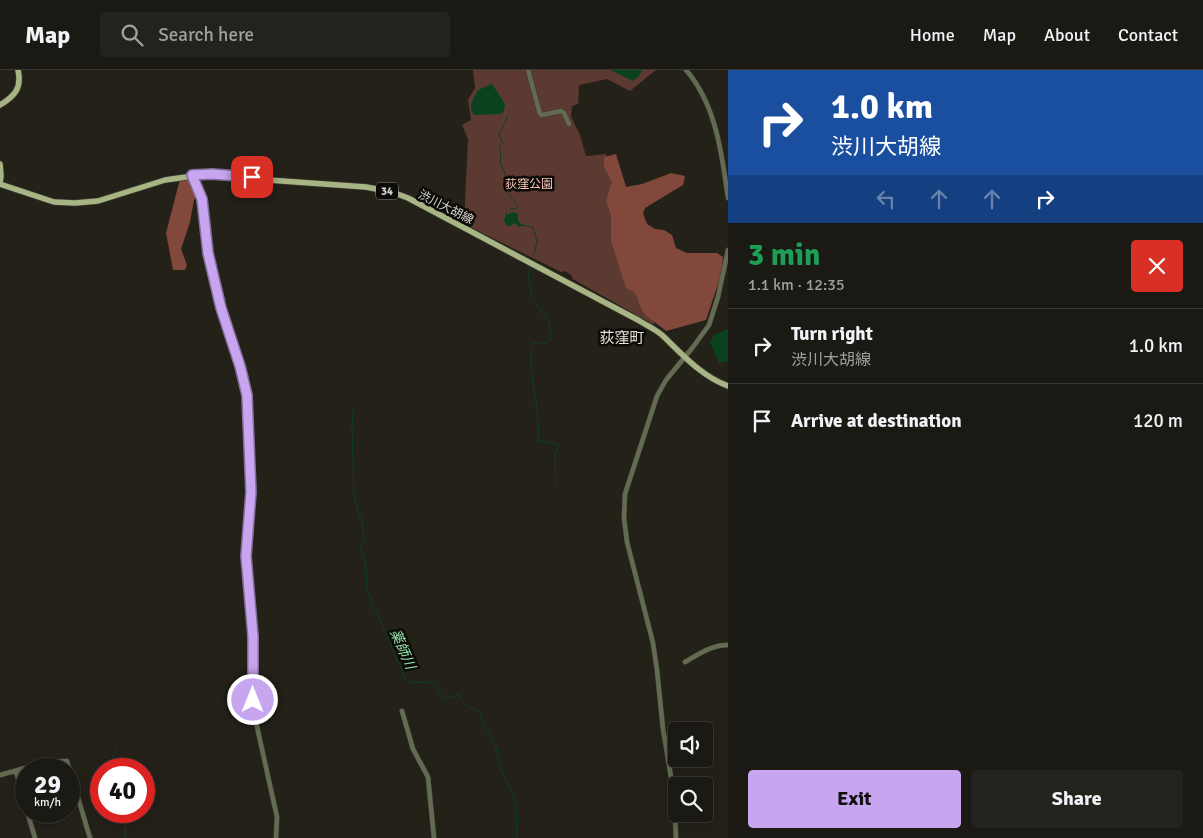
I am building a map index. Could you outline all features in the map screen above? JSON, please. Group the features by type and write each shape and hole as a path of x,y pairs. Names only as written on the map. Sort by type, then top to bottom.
{"main road":[{"path":"0,105 17,91 20,80 18,70"},
{"path":"0,164 2,176 0,183"},
{"name":"渋川大胡線","path":"0,183 54,202 82,203 98,201 165,180 192,175 212,174 366,187 402,196 577,286 638,320 660,333 707,375 728,386"}],"street":[{"path":"528,70 540,114 561,111 564,113 569,124"},
{"path":"686,70 707,103 719,150 728,198"},
{"path":"192,175 202,199 208,253 221,308 240,366 247,395 251,492 246,556 253,636 253,700 254,713 277,817 276,838"},
{"path":"676,838 674,795 663,729 653,643 627,542 624,518 625,494 657,396 666,380 709,325 718,297 728,250"},
{"path":"685,662 710,648 728,645"},
{"path":"402,712 414,749 428,777 434,838"},
{"path":"0,775 15,771"},
{"path":"80,803 90,838"},
{"path":"31,823 35,838"}],"green space":[{"name":"荻窪公園","path":"473,70 656,70 630,91 607,79 579,85 578,104 572,106 571,117 580,135 586,156 606,154 616,197 654,318 654,325 573,279 565,271 561,272 464,224 468,139 462,125 471,120 468,100 475,88"}],"shaded area":[{"path":"610,70 642,70 633,81"},
{"path":"492,84 505,104 504,112 500,114 474,115 471,105 478,90"},
{"path":"616,154 626,187 642,184 671,173 685,176 683,185 645,208 643,213 647,224 672,235 676,248 687,253 717,253 723,257 721,275 706,320 666,331 646,315 636,295 626,288 611,241 611,215 606,201 612,182 604,167 604,157"},
{"path":"190,177 198,194 194,200 190,222 181,249 187,265 185,270 173,270 166,233 180,179"},
{"path":"507,210 507,215 514,212 518,214 518,221 523,225 518,227 515,223 510,226 506,225 504,220"},
{"path":"728,329 728,361 719,363 710,343 714,335"}],"waterway":[{"path":"503,143 499,135 508,116"},
{"path":"501,145 499,148 501,154 500,163 505,173 506,191 518,206 517,208 510,209"},
{"path":"522,225 533,227 537,241 534,255"},
{"path":"530,267 528,275 532,297"},
{"path":"534,301 549,322 551,340 545,343 532,343 531,367 538,415 538,440 559,445 555,455 556,484"},
{"name":"薬師川","path":"353,409 354,497 362,523 364,540 360,548 366,565 367,590 372,606 377,612 406,680 411,683 430,682 445,699 459,695 467,706 480,712 484,726 496,748 501,771 513,794 516,805 517,838"},
{"path":"113,758 116,749"},
{"path":"125,838 126,823"}],"district":[{"name":"荻窪町","path":"622,338"}],"route":[{"path":"252,177 212,174 192,175 202,199 208,253 221,308 240,366 247,395 251,507 246,570 253,636 253,700"}]}
